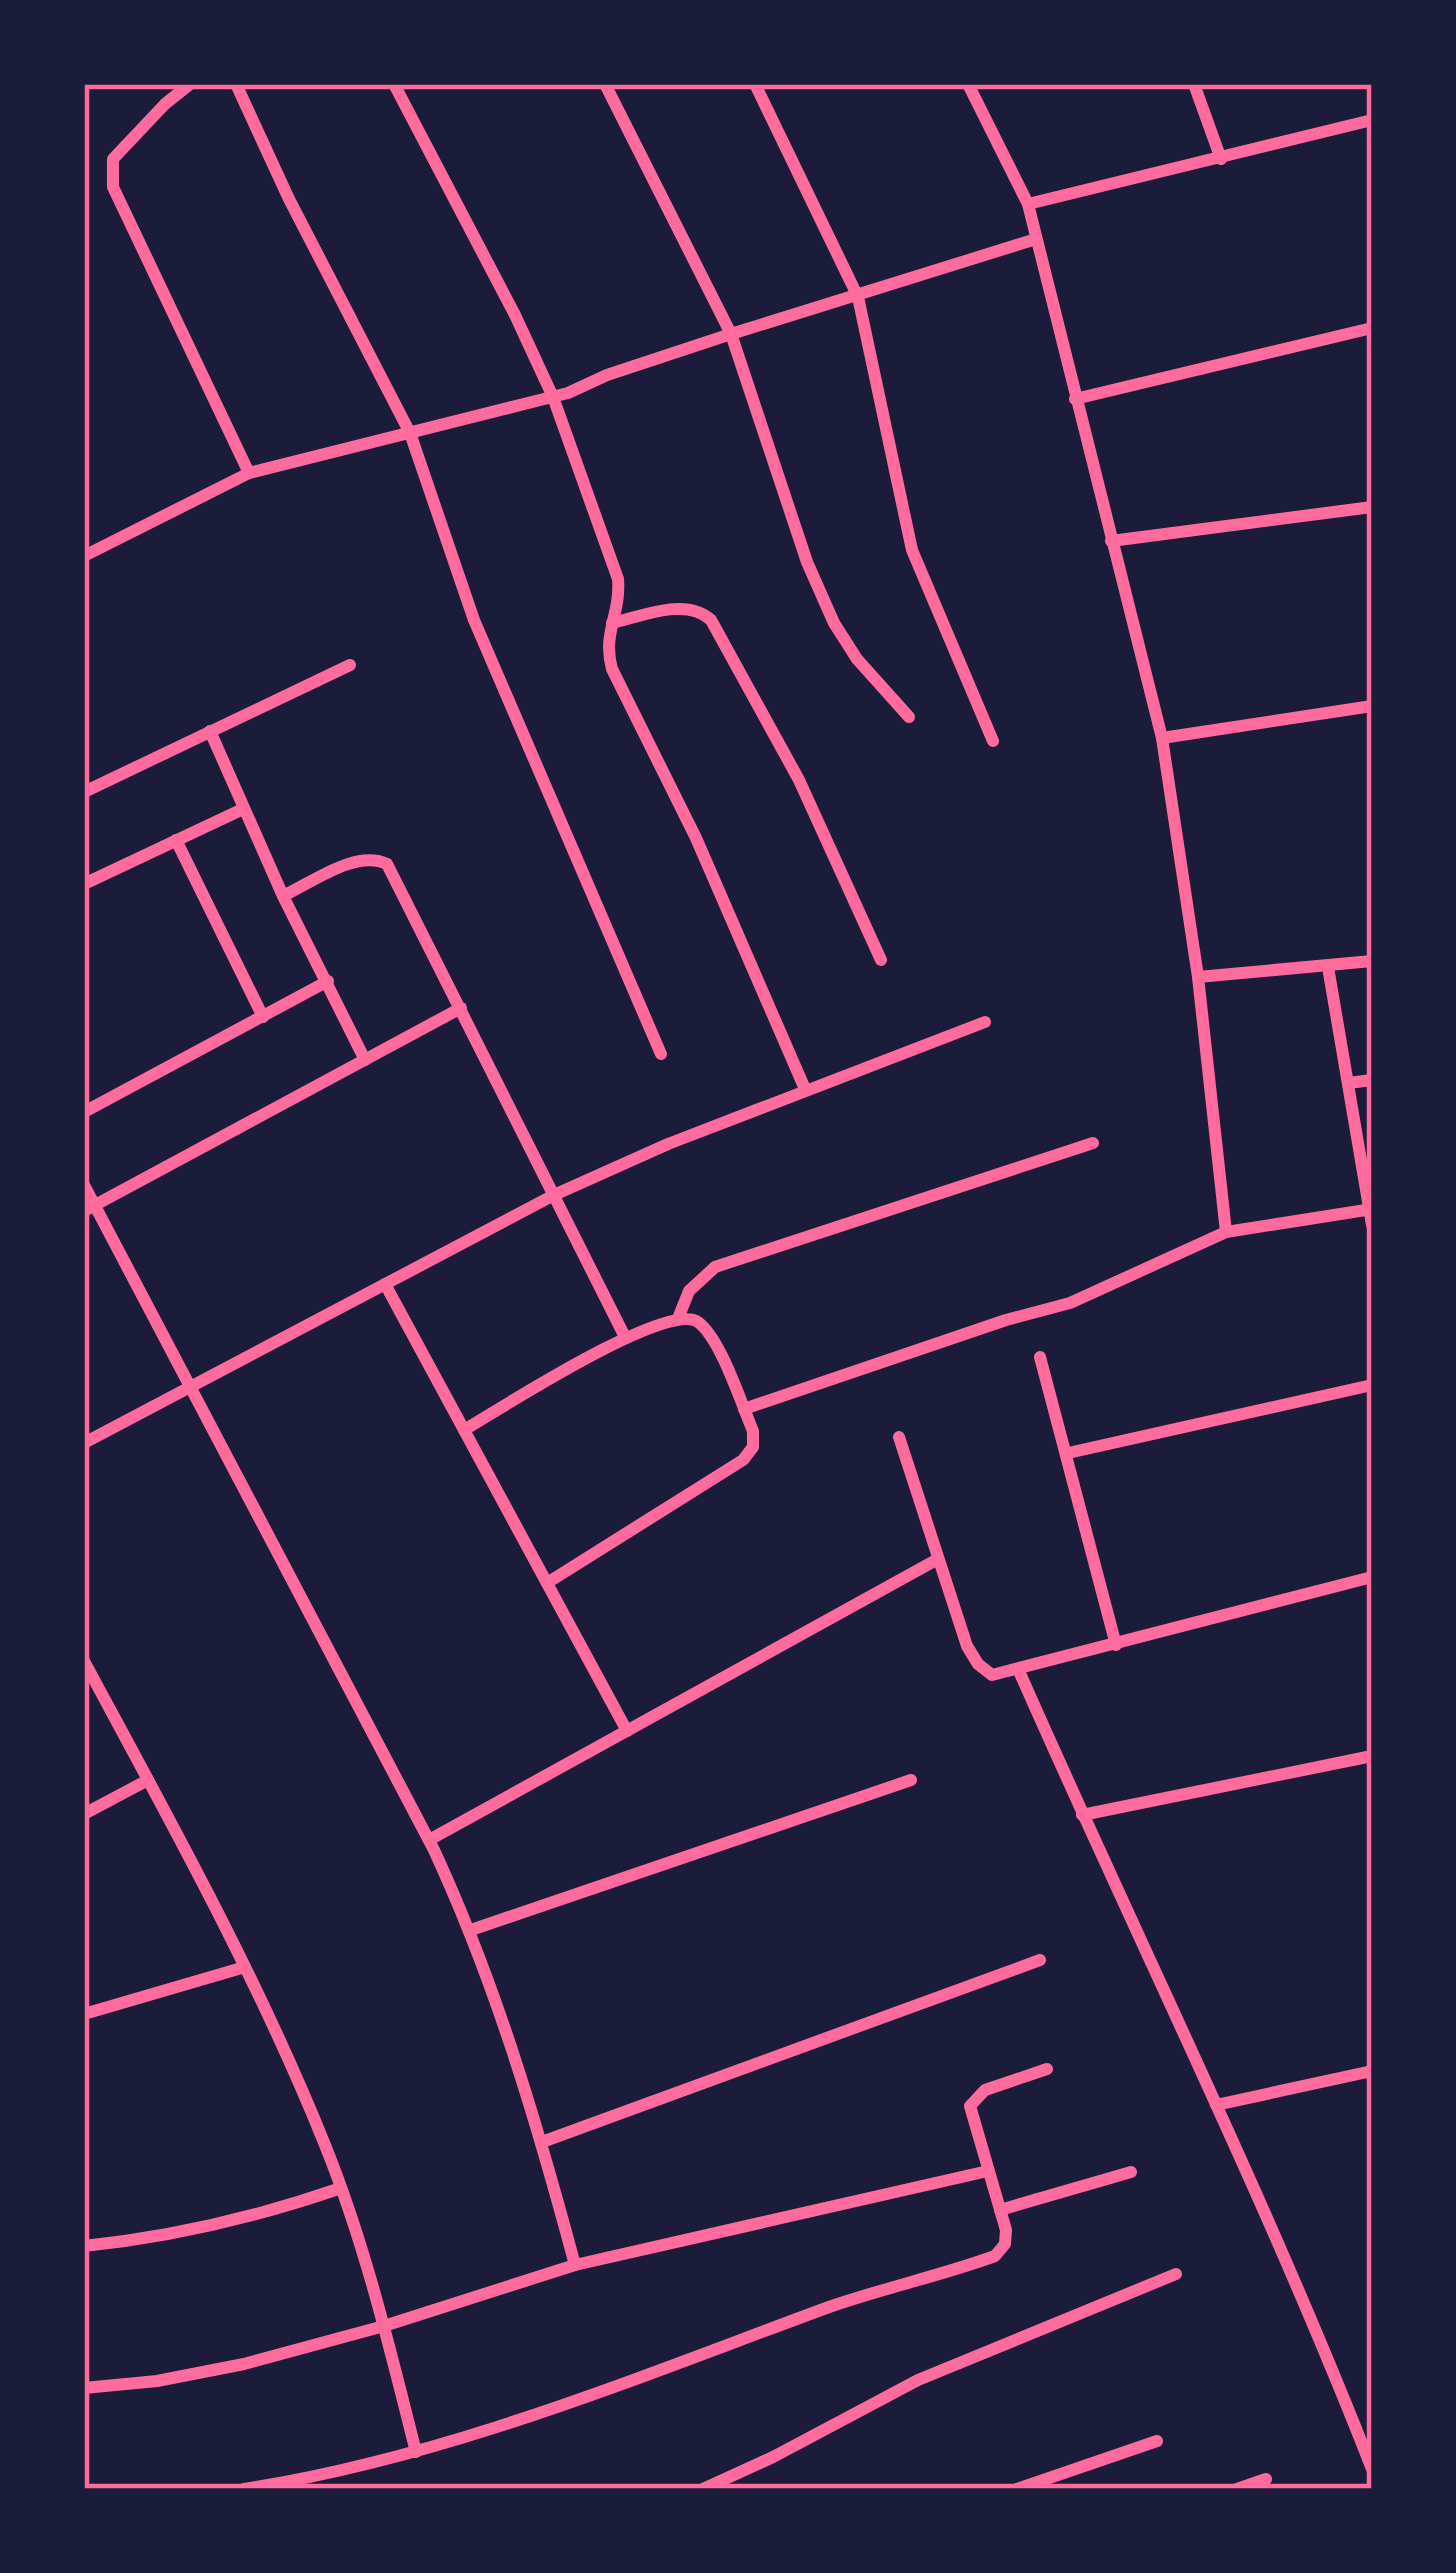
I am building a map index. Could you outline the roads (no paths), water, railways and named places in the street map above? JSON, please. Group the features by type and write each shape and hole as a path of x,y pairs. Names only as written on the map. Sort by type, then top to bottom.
{"street":[{"path":"190,84 113,159 113,187 249,473"},
{"path":"236,84 410,433 483,641 661,1054"},
{"path":"394,84 553,397 618,579 620,600 606,645 612,669 696,838 805,1089"},
{"path":"604,84 730,334 807,562 834,623 857,658 909,718"},
{"path":"755,84 858,297 912,550 993,741"},
{"path":"968,84 1028,204 1162,738 1198,977 1226,1232"},
{"path":"1194,84 1221,159"},
{"path":"1028,204 1372,120"},
{"path":"84,556 249,473 553,397 730,334 1036,239"},
{"path":"1076,399 1372,328"},
{"path":"1111,541 1372,507"},
{"path":"612,623 686,607 700,610 711,620 799,780 881,960"},
{"path":"84,792 350,665"},
{"path":"1162,738 1372,706"},
{"path":"210,731 365,1060"},
{"path":"84,884 243,808"},
{"path":"176,840 263,1017"},
{"path":"284,896 358,860 375,858 387,864 625,1337"},
{"path":"1198,977 1372,961"},
{"path":"1328,967 1372,1225"},
{"path":"84,1112 328,981"},
{"path":"89,1208 461,1009"},
{"path":"84,1443 554,1195 805,1089 985,1022"},
{"path":"1348,1083 1372,1080"},
{"path":"679,1316 689,1291 716,1267 1094,1143"},
{"path":"84,1185 89,1208 190,1388 429,1840 471,1930 542,2142 574,2266"},
{"path":"744,1409 1006,1319 1070,1303 1226,1232 1370,1209"},
{"path":"385,1284 627,1731"},
{"path":"464,1430 625,1337 679,1316 693,1318 709,1332 753,1431 753,1447 743,1460 547,1583"},
{"path":"1040,1357 1116,1645"},
{"path":"1068,1453 1372,1387"},
{"path":"899,1437 967,1646 992,1675 1372,1577"},
{"path":"429,1840 938,1559"},
{"path":"84,1661 244,1967 325,2145 384,2326 416,2452"},
{"path":"1018,1671 1328,2356 1372,2469"},
{"path":"1082,1815 1372,1756"},
{"path":"84,1814 148,1780"},
{"path":"471,1930 911,1780"},
{"path":"542,2142 1040,1960"},
{"path":"84,2014 244,1967"},
{"path":"244,2489 416,2452 523,2422 834,2306 994,2256 1005,2244 1000,2210 971,2116 974,2098 1047,2069"},
{"path":"1216,2105 1372,2072"},
{"path":"84,2388 244,2364 574,2266 988,2171"},
{"path":"1000,2210 1131,2172"},
{"path":"84,2246 142,2240 225,2222 341,2188"},
{"path":"703,2489 918,2380 1176,2274"},
{"path":"1017,2489 1156,2441"},
{"path":"1237,2489 1266,2479"}]}
